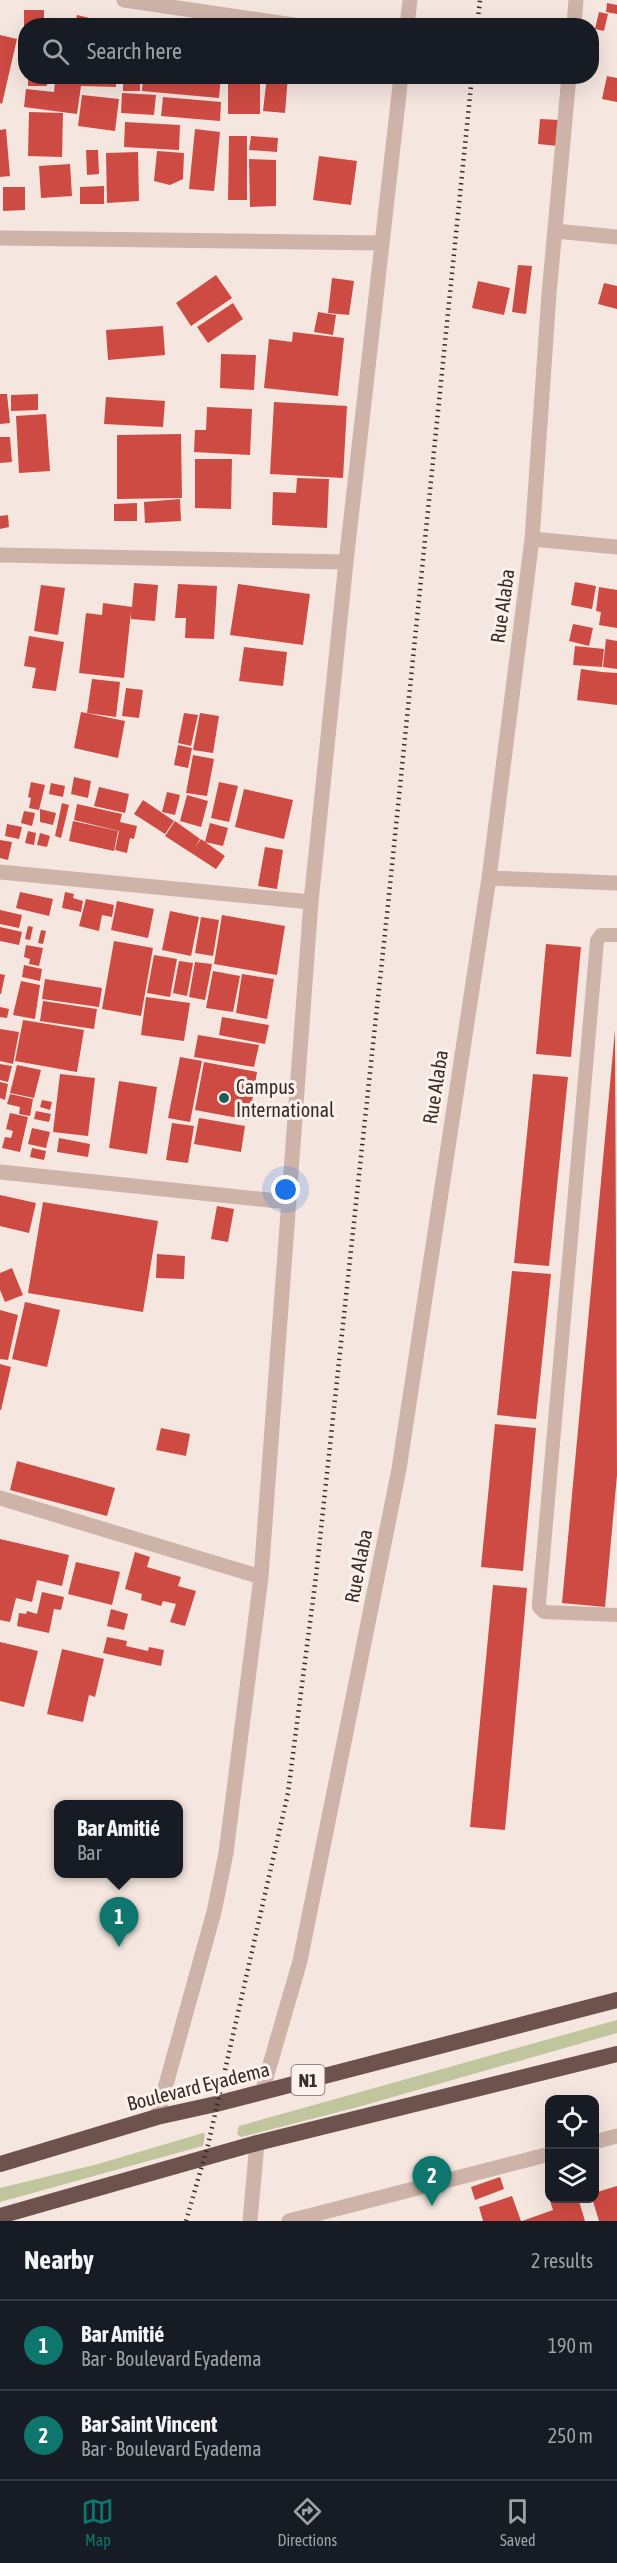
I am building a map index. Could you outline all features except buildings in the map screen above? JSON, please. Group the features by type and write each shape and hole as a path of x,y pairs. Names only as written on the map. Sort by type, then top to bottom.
{"highway":[{"name":"Boulevard Eyadema","path":"0,2164 157,2117 617,2000"},
{"path":"0,2216 257,2143 617,2054"}],"street":[{"path":"124,0 246,18"},
{"path":"408,18 410,0"},
{"path":"575,18 576,0"},
{"path":"157,2117 214,1911 226,1853 261,1577 311,902 346,562 400,84"},
{"name":"Rue Alaba","path":"262,2092 300,1961 399,1468 489,878 532,539 568,84"},
{"path":"555,231 617,237"},
{"path":"0,238 382,243"},
{"path":"532,539 617,547"},
{"path":"0,555 346,562"},
{"path":"0,872 311,902"},
{"path":"489,878 617,883"},
{"path":"0,1172 288,1202"},
{"path":"0,1498 261,1577"},
{"path":"599,2141 617,2136"},
{"path":"250,2221 257,2143"},
{"path":"289,2221 545,2155"}],"lane":[{"path":"617,935 601,935 597,941 539,1607 544,1612 617,1615"}],"green space":[{"path":"617,2020 617,2033 358,2107 241,2137 237,2134 239,2126"},
{"path":"205,2134 203,2146 0,2202 0,2188 98,2164"}],"railway":[{"path":"478,18 480,0"},
{"path":"186,2221 208,2145 288,1793 316,1576 388,905 471,84"}],"place":[{"name":"Campus International","path":"224,1098"},
{"name":"Bar Amitié","path":"119,1947"},
{"name":"Bar Saint Vincent","path":"432,2206"}]}
